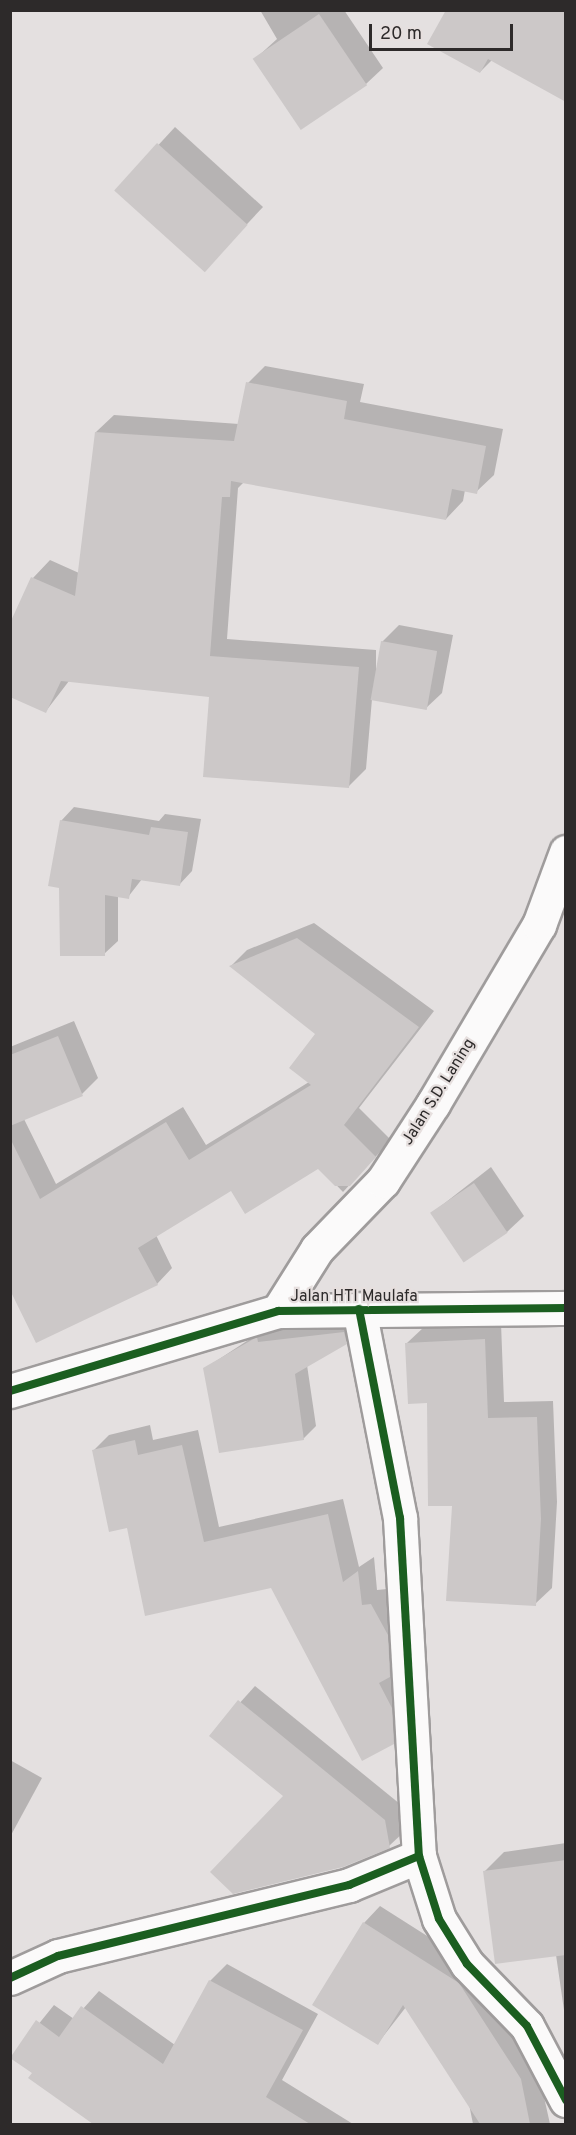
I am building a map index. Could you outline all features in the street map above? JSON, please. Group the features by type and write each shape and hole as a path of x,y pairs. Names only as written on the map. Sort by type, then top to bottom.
{"street":[{"name":"Jalan S.D. Laning","path":"278,1311 317,1249 383,1181 434,1104 539,925 566,852"},
{"name":"Jalan HTI Maulafa","path":"10,1391 278,1311 566,1308"},
{"path":"359,1309 400,1518 419,1856 439,1919 467,1964 527,2026 566,2100"},
{"path":"10,1978 58,1956 349,1885 419,1856"}],"building":[{"path":"446,10 566,10 566,102 488,59 480,73 427,44"},
{"path":"319,14 367,85 301,130 253,59"},
{"path":"157,143 248,225 205,272 114,191"},
{"path":"246,382 347,401 344,419 486,446 477,494 452,489 446,520 231,481 230,497 222,497 210,656 359,667 349,788 203,777 209,697 61,681 46,713 10,697 10,623 31,577 75,596 95,432 234,441"},
{"path":"381,641 437,651 427,710 371,700"},
{"path":"60,820 149,835 151,827 188,832 180,886 132,879 129,899 105,895 105,956 60,956 59,888 48,886"},
{"path":"297,938 419,1027 344,1125 376,1157 350,1186 335,1186 318,1169 245,1214 231,1191 138,1248 158,1285 36,1343 10,1290 10,1138 40,1199 166,1122 189,1160 311,1085 289,1068 315,1034 229,966"},
{"path":"58,1036 83,1096 10,1126 10,1055"},
{"path":"474,1183 508,1233 464,1262 430,1213"},
{"path":"344,1332 347,1344 295,1374 304,1440 219,1453 203,1368 257,1337 258,1342"},
{"path":"485,1339 488,1418 537,1417 541,1519 536,1606 446,1601 452,1506 428,1506 427,1403 408,1404 405,1343"},
{"path":"135,1440 138,1455 182,1445 204,1542 328,1514 343,1582 358,1571 362,1605 371,1604 388,1635 390,1677 379,1683 392,1708 394,1744 362,1761 271,1588 145,1616 127,1528 109,1532 92,1450"},
{"path":"238,1700 385,1820 390,1848 343,1867 233,1894 210,1872 283,1796 209,1736"},
{"path":"566,1860 566,1955 495,1964 483,1871"},
{"path":"363,1922 459,1983 521,2079 530,2124 480,2124 403,2005 378,2045 312,2005"},
{"path":"209,1980 303,2030 266,2097 310,2124 93,2124 28,2078 32,2073 10,2058 36,2020 59,2037 81,2006 163,2064"}],"cycle path":[{"path":"10,1391 278,1311 566,1308"},
{"path":"359,1309 400,1518 419,1856"},
{"path":"10,1978 58,1956 349,1885 419,1856 439,1919 467,1964 527,2026 566,2100"}]}
